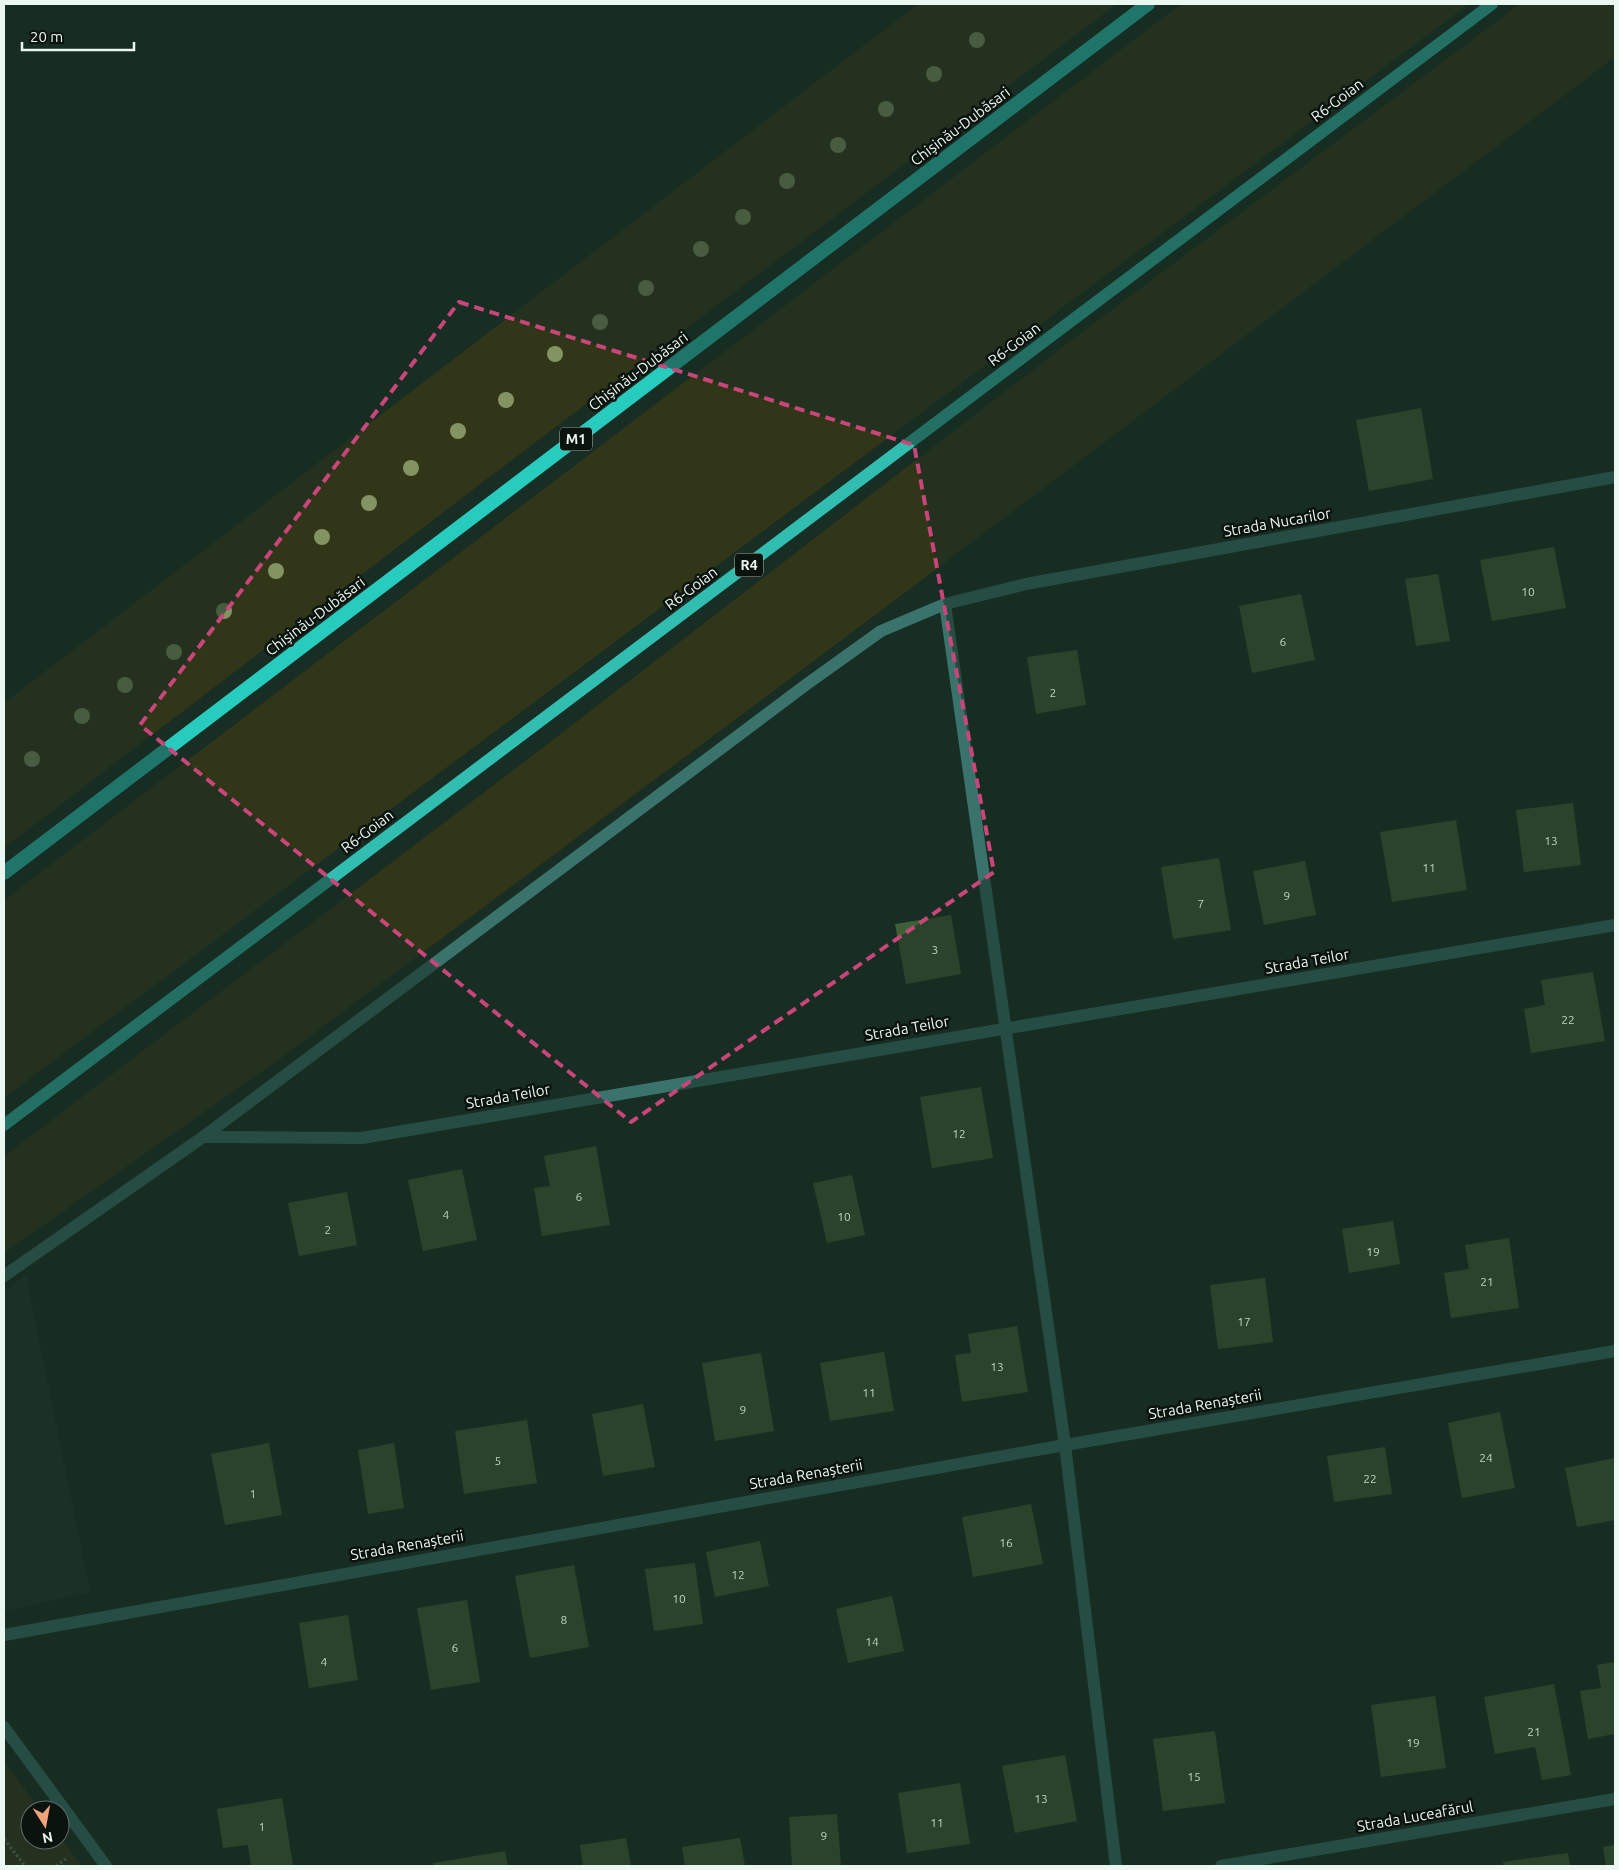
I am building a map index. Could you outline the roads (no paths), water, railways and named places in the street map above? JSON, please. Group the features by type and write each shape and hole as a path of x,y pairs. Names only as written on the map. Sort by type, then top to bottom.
{"highway":[{"name":"Chișinău-Dubăsari","path":"4,873 1148,4"}],"main road":[{"name":"R6-Goian","path":"4,1125 1492,4"}],"street":[{"name":"Strada Nucarilor","path":"4,1276 203,1138 815,679 882,631 945,604 1026,584 1615,478"},
{"path":"945,604 1004,1028 1065,1444 1116,1866"},
{"name":"Strada Teilor","path":"203,1138 362,1138 1615,925"},
{"name":"Strada Renașterii","path":"4,1635 1065,1444 1615,1351"},
{"path":"4,1727 106,1866"},
{"name":"Strada Luceafărul","path":"1221,1866 1615,1799"}]}
